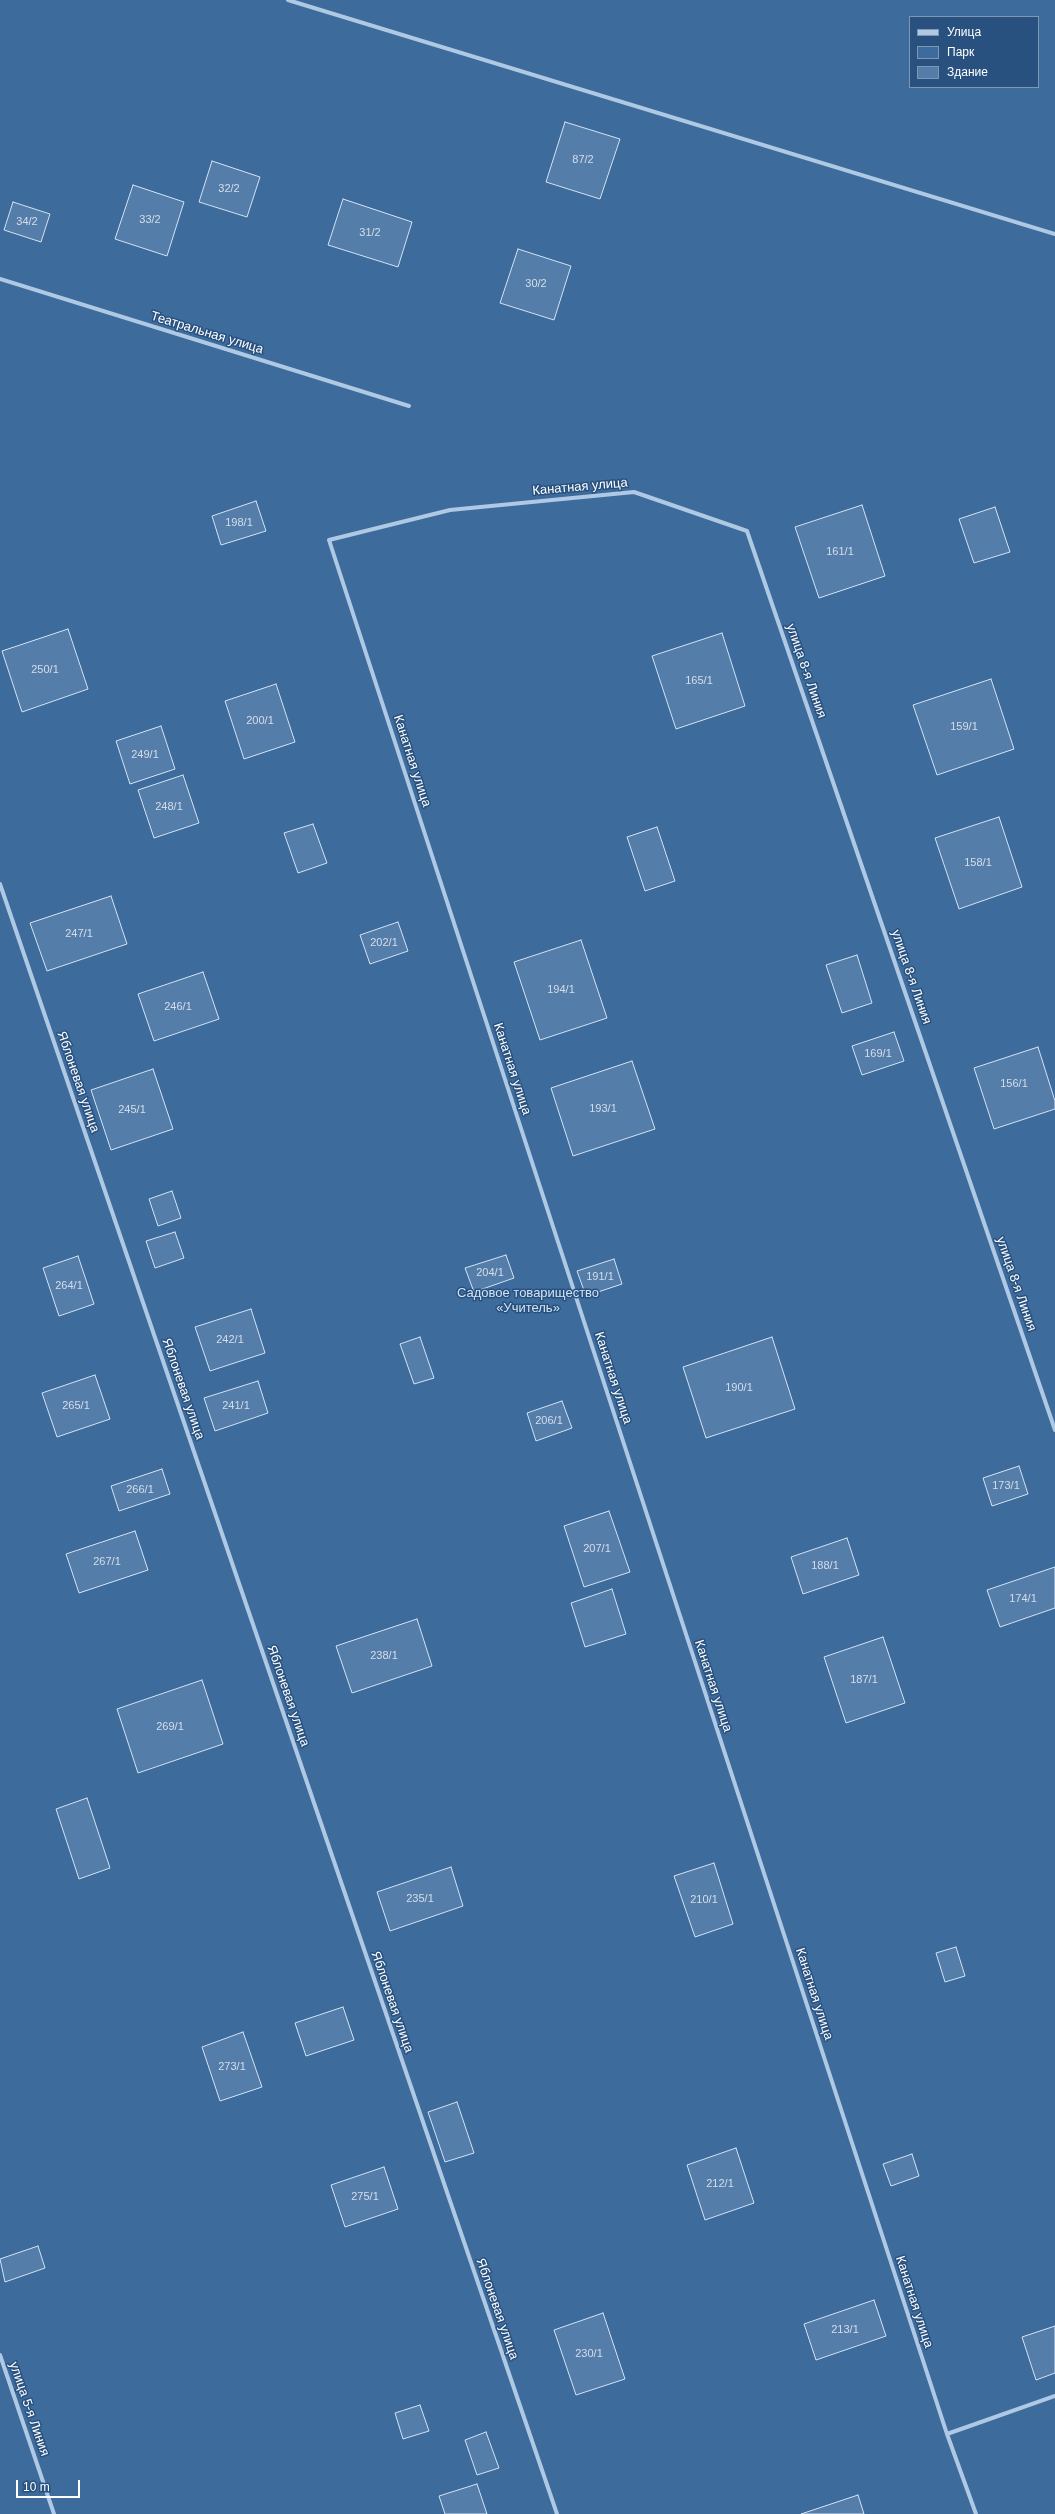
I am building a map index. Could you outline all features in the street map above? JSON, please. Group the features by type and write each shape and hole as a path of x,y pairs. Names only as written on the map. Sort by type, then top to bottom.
{"street":[{"path":"288,0 1055,234"},
{"name":"Театральная улица","path":"0,278 409,406"},
{"name":"Канатная улица","path":"747,531 634,492 450,510 329,540 947,2434 976,2514"},
{"name":"улица 8-я Линия","path":"747,531 1055,1430"},
{"name":"Яблоневая улица","path":"0,884 557,2514"},
{"name":"улица 5-я Линия","path":"0,2355 54,2514"},
{"path":"947,2434 1055,2396"}],"green space":[{"name":"Садовое товарищество «Учитель»","path":"0,0 1055,0 1055,2514 0,2514"}],"building":[{"path":"565,122 620,139 600,199 546,182"},
{"path":"212,161 260,177 247,217 199,202"},
{"path":"133,185 184,202 167,256 115,239"},
{"path":"343,199 412,222 398,267 328,245"},
{"path":"13,202 50,214 41,242 4,230"},
{"path":"518,249 571,266 554,320 500,303"},
{"path":"256,501 266,531 221,545 212,516"},
{"path":"862,505 885,576 819,598 795,527"},
{"path":"995,507 1010,552 974,563 959,519"},
{"path":"68,629 88,689 22,712 2,651"},
{"path":"722,633 745,706 676,729 652,656"},
{"path":"991,679 1014,749 937,775 913,705"},
{"path":"276,684 295,742 244,759 225,701"},
{"path":"161,726 175,769 130,784 116,741"},
{"path":"183,775 199,823 154,838 138,790"},
{"path":"999,817 1022,887 959,909 935,838"},
{"path":"313,824 327,863 298,873 284,833"},
{"path":"657,827 675,881 645,891 627,837"},
{"path":"111,896 127,944 47,971 30,923"},
{"path":"398,922 408,951 370,964 360,935"},
{"path":"581,940 607,1018 540,1040 514,962"},
{"path":"857,955 872,1003 842,1013 826,965"},
{"path":"203,972 219,1019 154,1041 138,994"},
{"path":"894,1032 904,1061 862,1075 852,1046"},
{"path":"1038,1047 1055,1101 1055,1109 994,1129 974,1068"},
{"path":"632,1061 655,1129 573,1156 551,1088"},
{"path":"153,1069 173,1129 111,1150 91,1090"},
{"path":"172,1191 181,1218 158,1226 149,1199"},
{"path":"175,1232 184,1258 155,1268 146,1241"},
{"path":"506,1255 514,1278 474,1292 465,1268"},
{"path":"78,1256 94,1304 59,1316 43,1268"},
{"path":"614,1259 622,1284 586,1296 577,1271"},
{"path":"251,1309 265,1353 210,1371 195,1327"},
{"path":"420,1337 434,1378 414,1384 400,1344"},
{"path":"772,1337 795,1409 706,1438 683,1367"},
{"path":"95,1375 110,1419 57,1437 42,1393"},
{"path":"258,1381 268,1413 215,1431 204,1398"},
{"path":"562,1401 572,1428 536,1441 527,1413"},
{"path":"1019,1466 1028,1494 992,1506 983,1478"},
{"path":"162,1469 170,1494 119,1511 111,1486"},
{"path":"609,1511 630,1572 584,1587 564,1526"},
{"path":"135,1531 148,1570 79,1593 66,1554"},
{"path":"847,1538 859,1575 803,1594 791,1557"},
{"path":"1055,1567 1055,1608 1000,1627 987,1590"},
{"path":"612,1589 626,1634 585,1647 571,1603"},
{"path":"417,1619 432,1666 352,1693 336,1646"},
{"path":"883,1637 905,1703 846,1723 824,1657"},
{"path":"202,1680 223,1744 138,1773 117,1709"},
{"path":"87,1798 110,1868 79,1879 56,1809"},
{"path":"714,1863 733,1924 695,1937 674,1876"},
{"path":"451,1867 463,1906 390,1931 377,1892"},
{"path":"956,1947 965,1976 945,1982 936,1953"},
{"path":"343,2007 354,2040 306,2056 295,2023"},
{"path":"243,2032 262,2087 220,2101 202,2047"},
{"path":"457,2102 474,2153 445,2162 428,2112"},
{"path":"736,2148 754,2203 705,2220 687,2165"},
{"path":"912,2154 919,2176 891,2186 883,2164"},
{"path":"384,2167 398,2209 345,2227 331,2185"},
{"path":"38,2246 45,2268 5,2282 0,2259"},
{"path":"874,2300 886,2336 816,2360 804,2324"},
{"path":"603,2313 625,2379 576,2395 554,2330"},
{"path":"1055,2326 1055,2373 1036,2380 1022,2337"},
{"path":"420,2405 429,2431 403,2439 395,2413"},
{"path":"486,2432 499,2468 477,2475 465,2440"},
{"path":"477,2484 487,2514 445,2514 439,2496"},
{"path":"858,2495 864,2514 801,2514"}]}
